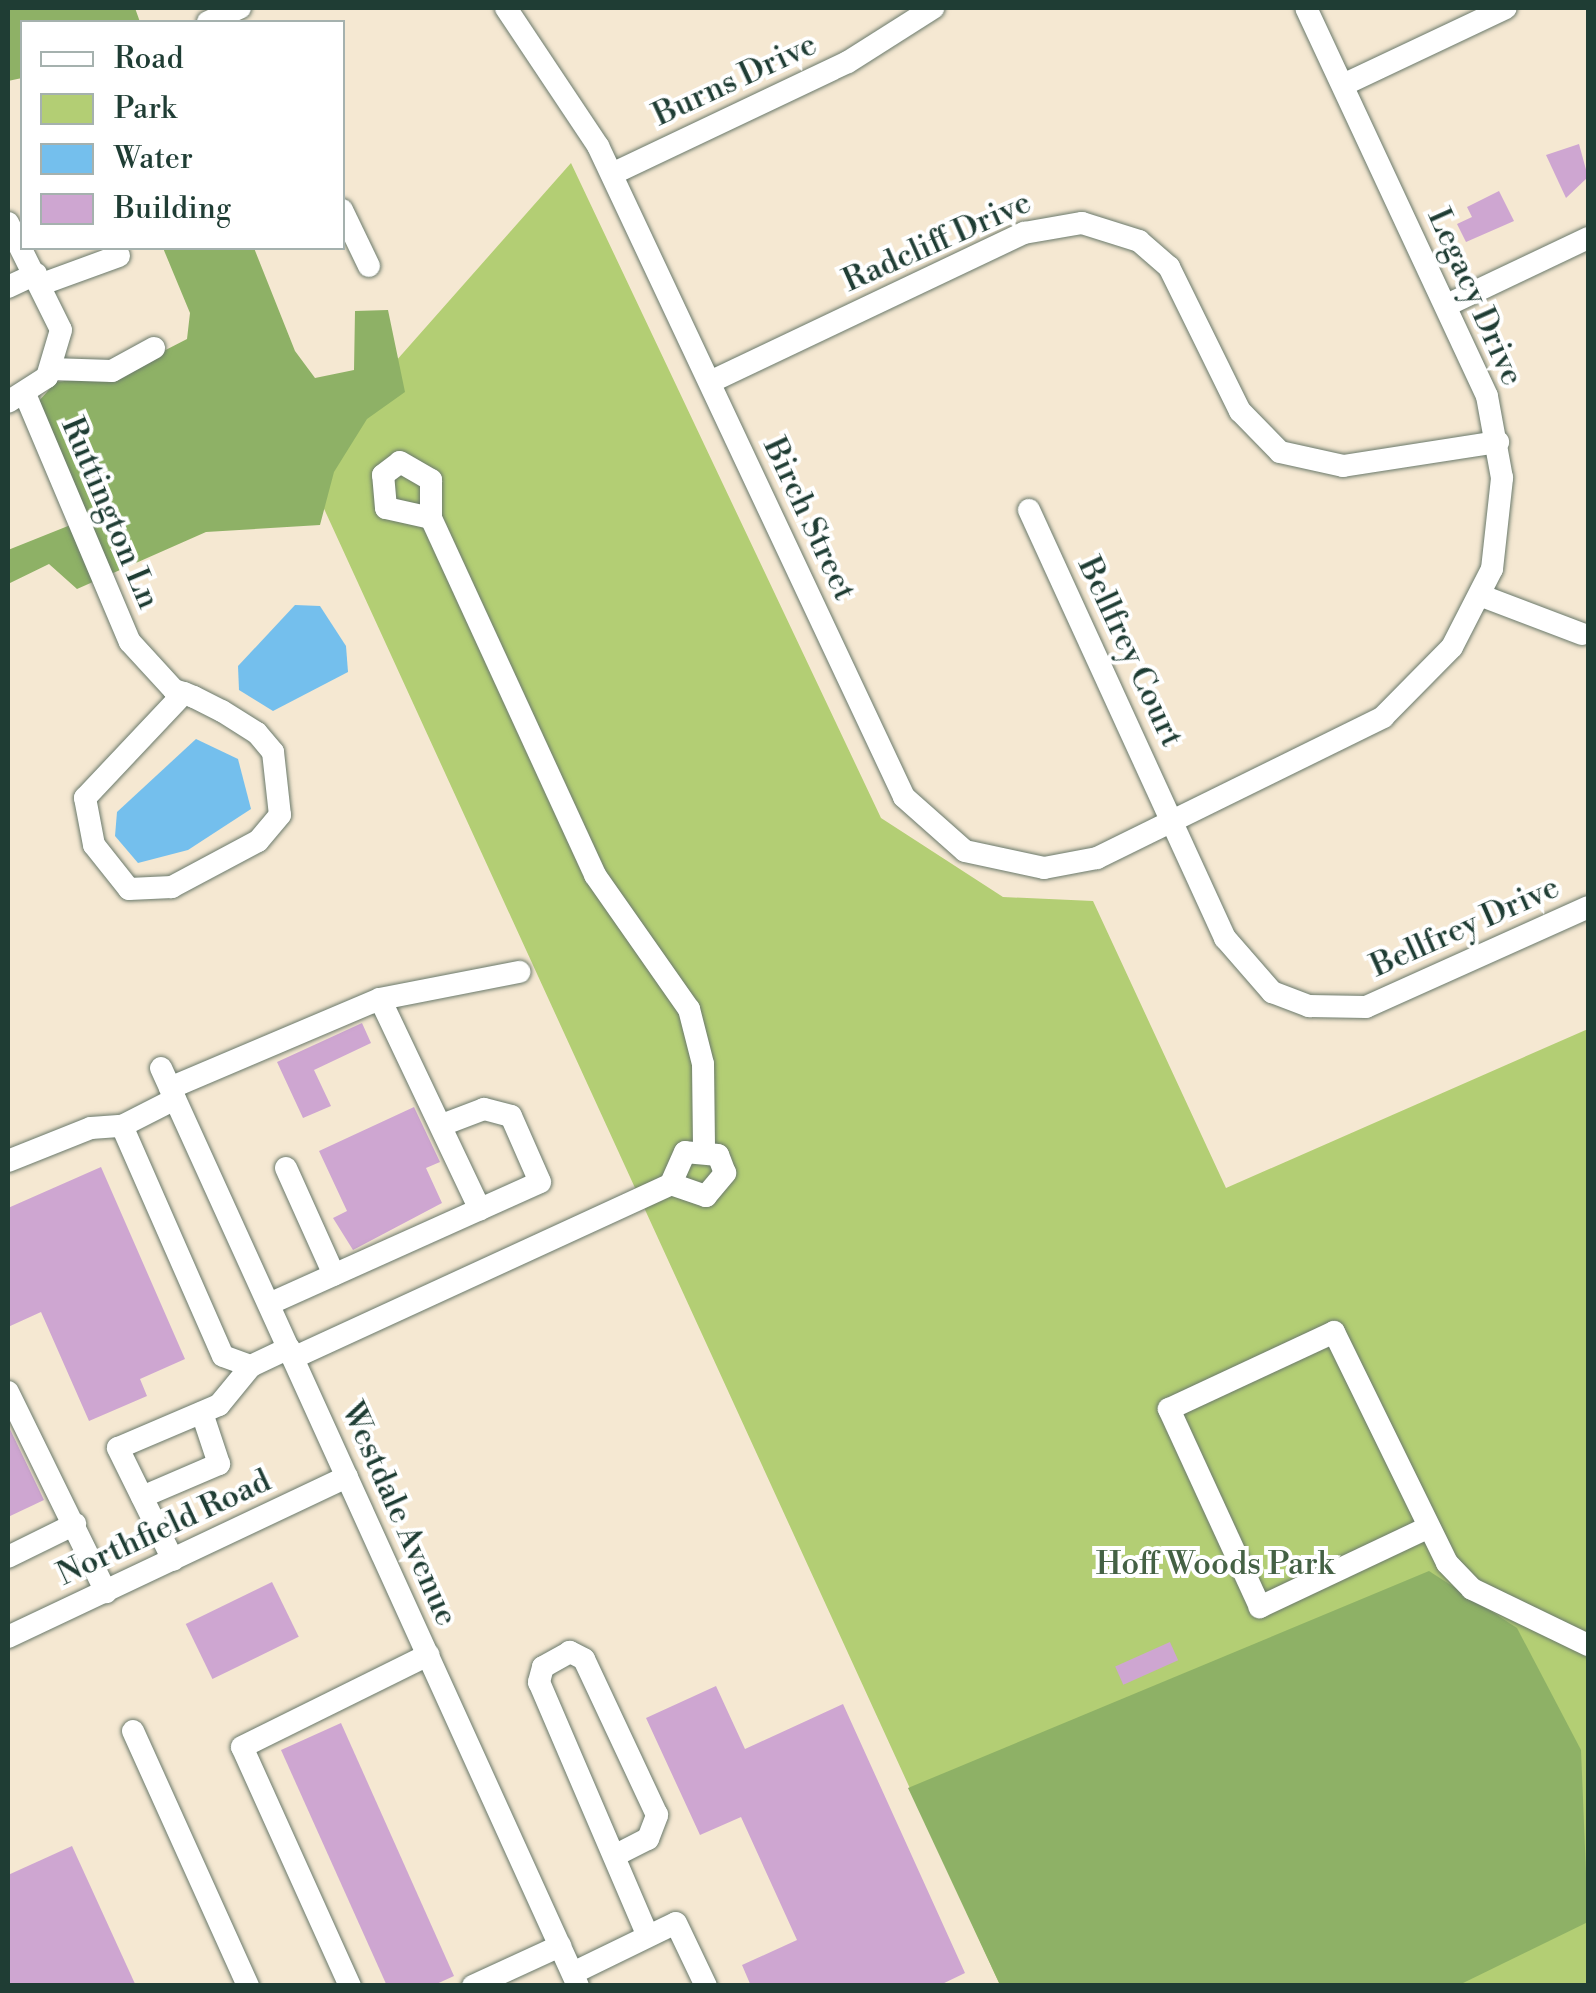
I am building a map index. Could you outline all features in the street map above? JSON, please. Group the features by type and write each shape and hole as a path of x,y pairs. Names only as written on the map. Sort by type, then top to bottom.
{"street":[{"path":"213,20 240,8"},
{"name":"Birch Street","path":"506,8 612,174 891,775 922,819 988,860 1044,868 1097,858 1172,821"},
{"name":"Burns Drive","path":"612,174 848,62 933,8"},
{"name":"Legacy Drive","path":"1172,821 1383,718 1434,670 1482,596 1502,508 1498,442 1447,305 1306,8"},
{"path":"1343,85 1506,8"},
{"path":"345,216 369,266"},
{"name":"Radcliff Drive","path":"710,382 1024,234 1082,223 1121,232 1169,268 1240,411 1280,452 1343,466 1498,442"},
{"path":"1447,305 1588,238"},
{"path":"22,395 51,369 61,330 23,250"},
{"path":"8,287 119,256"},
{"path":"51,369 112,371 154,348"},
{"name":"Ruttington Ln","path":"22,395 130,642 184,693 270,744 280,814 258,841 172,887 129,889 94,845 86,798 184,693"},
{"name":"Bellfrey Court","path":"1030,510 1172,821"},
{"path":"431,518 595,875 689,1009 702,1064 704,1150"},
{"path":"1482,596 1582,634"},
{"name":"Bellfrey Drive","path":"1172,821 1242,966 1308,1006 1381,1002 1588,907"},
{"path":"8,1161 90,1128 122,1126 169,1085 380,999 519,972"},
{"path":"380,999 480,1210"},
{"name":"Westdale Avenue","path":"169,1085 576,1979"},
{"path":"269,1304 540,1182 512,1116 484,1109 442,1126"},
{"path":"122,1126 223,1356 251,1366 291,1353 671,1184 706,1196 718,1188 718,1155 704,1150 674,1161 671,1184"},
{"path":"286,1168 334,1275"},
{"path":"1425,1529 1260,1607 1169,1409 1334,1332 1425,1529 1472,1589 1588,1645"},
{"path":"173,1560 118,1448 202,1413 235,1394 251,1366"},
{"path":"8,1392 106,1592"},
{"path":"142,1497 219,1464 202,1413"},
{"name":"Northfield Road","path":"8,1637 347,1477"},
{"path":"8,1557 75,1524"},
{"path":"616,1856 648,1839 657,1815 584,1659 570,1652 542,1667 538,1682 648,1936"},
{"path":"350,1986 242,1747 428,1656"},
{"path":"133,1731 248,1986"},
{"path":"576,1979 676,1923 706,1986"},
{"path":"473,1986 560,1946"}],"green space":[{"path":"8,8 135,8 139,20 20,20 20,78 8,81"},
{"name":"Hoff Woods Park","path":"571,163 881,818 1003,897 1093,901 1226,1188 1588,1029 1588,1985 1000,1985 304,465"},
{"path":"164,250 255,250 295,351 315,378 354,370 355,311 388,310 405,392 367,419 334,472 320,525 206,532 77,589 49,564 8,584 8,550 83,520 37,403 56,382 117,375 187,339 190,313"},
{"path":"1429,1571 1517,1628 1581,1750 1588,1922 1459,1985 1000,1985 908,1788"}],"water":[{"path":"295,605 320,606 346,646 348,672 273,711 239,690 238,666"},
{"path":"196,739 238,759 251,809 188,850 138,863 115,836 117,812"}],"building":[{"path":"1579,144 1588,177 1566,198 1546,155"},
{"path":"1499,191 1514,221 1466,242 1457,224 1472,217 1467,207"},
{"path":"362,1023 371,1043 314,1070 331,1106 303,1118 277,1062"},
{"path":"414,1107 440,1162 426,1168 442,1203 353,1250 333,1218 347,1211 319,1151"},
{"path":"101,1167 185,1359 140,1379 147,1396 89,1421 41,1312 8,1327 8,1208"},
{"path":"8,1425 44,1500 8,1517"},
{"path":"272,1582 299,1637 212,1679 186,1624"},
{"path":"1170,1642 1178,1660 1123,1685 1115,1666"},
{"path":"716,1686 745,1749 843,1704 965,1973 938,1986 751,1986 742,1965 797,1940 741,1817 700,1835 646,1718"},
{"path":"341,1723 454,1976 432,1986 387,1986 281,1750"},
{"path":"72,1846 136,1986 8,1986 8,1875"}]}
